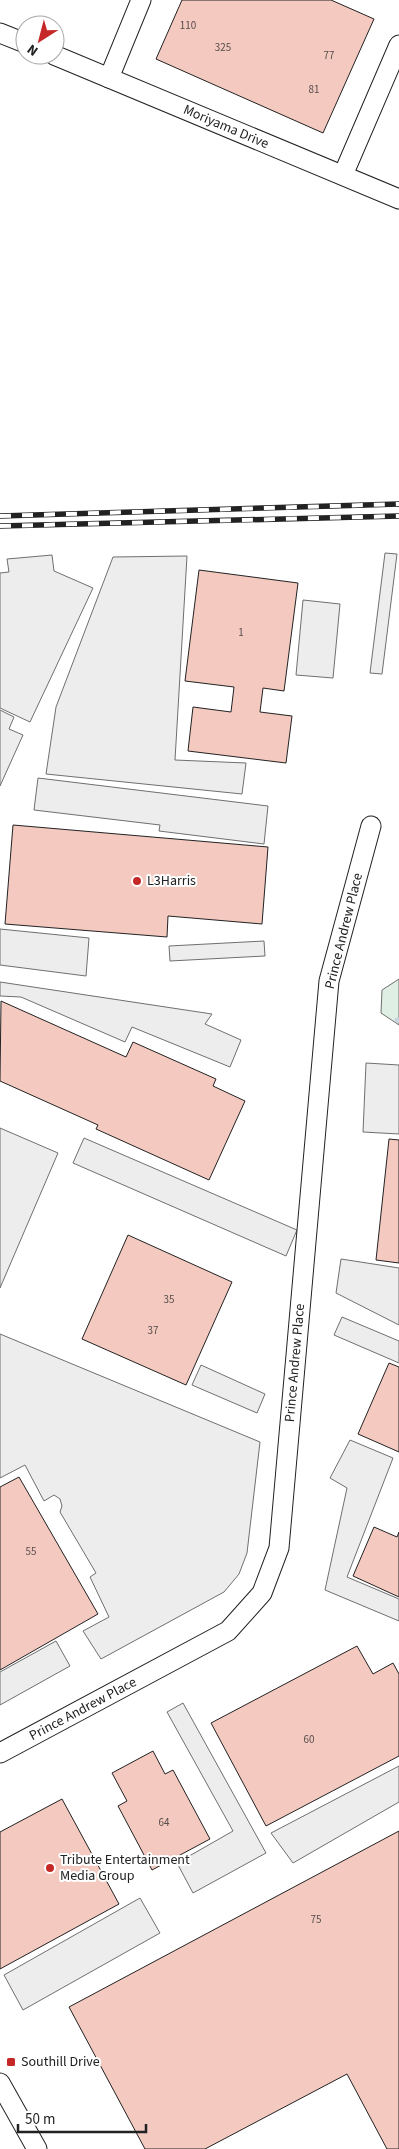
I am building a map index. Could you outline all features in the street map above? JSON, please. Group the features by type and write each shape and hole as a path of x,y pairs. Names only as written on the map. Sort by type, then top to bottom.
{"street":[{"path":"109,78 141,0"},
{"path":"0,33 15,39"},
{"path":"343,175 399,45"},
{"name":"Moriyama Drive","path":"65,60 399,199"},
{"name":"Prince Andrew Place","path":"0,1753 228,1631 262,1593 279,1548 329,981 371,826"},
{"path":"0,2083 37,2149"}],"green space":[{"path":"399,979 399,1025 381,1013 382,990"}],"shaded area":[{"path":"385,553 397,554 382,674 370,673"},
{"path":"52,555 54,571 93,588 30,722 0,708 0,573 9,572 7,559"},
{"path":"187,556 175,760 246,763 242,794 46,774 56,707 113,557"},
{"path":"303,600 340,604 333,678 296,675"},
{"path":"0,710 14,717 9,729 23,735 0,786"},
{"path":"38,778 268,806 264,844 159,831 160,825 34,810"},
{"path":"0,929 89,938 86,976 0,965"},
{"path":"264,941 265,956 170,961 169,946"},
{"path":"0,982 212,1014 205,1024 241,1040 230,1067 132,1027 125,1042 21,997 0,996"},
{"path":"366,1063 399,1065 399,1134 363,1132"},
{"path":"0,1128 58,1153 0,1288"},
{"path":"84,1138 297,1230 286,1256 73,1163"},
{"path":"341,1259 399,1268 399,1325 336,1293"},
{"path":"342,1317 399,1341 399,1363 334,1335"},
{"path":"0,1334 260,1442 247,1553 239,1574 224,1592 101,1659 83,1631 109,1617 90,1577 96,1573 60,1512 62,1506 60,1499 54,1495 44,1501 25,1465 0,1478"},
{"path":"201,1365 265,1394 257,1413 192,1385"},
{"path":"350,1440 393,1458 347,1577 399,1599 399,1621 325,1590 347,1488 330,1478"},
{"path":"56,1641 70,1666 0,1705 0,1672"},
{"path":"183,1703 266,1853 193,1893 177,1863 233,1831 167,1712"},
{"path":"399,1766 399,1802 293,1863 271,1833"},
{"path":"140,1898 160,1933 23,2010 4,1975"}],"building":[{"path":"182,0 331,0 374,19 323,133 156,59"},
{"path":"199,570 298,583 284,691 263,688 260,712 292,716 286,763 188,751 193,707 231,712 234,687 185,681"},
{"name":"L3Harris","path":"13,825 268,847 262,924 168,916 167,937 5,924"},
{"path":"1,1001 126,1057 133,1042 216,1079 213,1086 245,1101 209,1180 96,1129 98,1125 0,1081"},
{"path":"389,1139 399,1140 399,1263 376,1260"},
{"path":"128,1235 232,1282 186,1385 82,1339"},
{"path":"389,1363 399,1367 399,1452 358,1434"},
{"path":"19,1477 98,1614 0,1670 0,1487"},
{"path":"374,1527 397,1537 399,1532 399,1597 353,1576"},
{"path":"357,1646 373,1674 393,1663 399,1674 399,1756 266,1826 211,1723"},
{"path":"153,1751 165,1774 173,1770 210,1839 152,1870 118,1806 127,1801 112,1773"},
{"name":"Tribute Entertainment Media Group","path":"62,1799 119,1904 0,1969 0,1832"},
{"path":"399,1831 399,2149 387,2149 347,2074 205,2149 145,2149 69,2007"}],"railway":[{"path":"0,516 399,504"},
{"path":"0,526 399,516"}],"place":[{"name":"L3Harris","path":"137,881"},
{"name":"Tribute Entertainment Media Group","path":"50,1868"},
{"name":"Southill Drive","path":"11,2062"}]}
